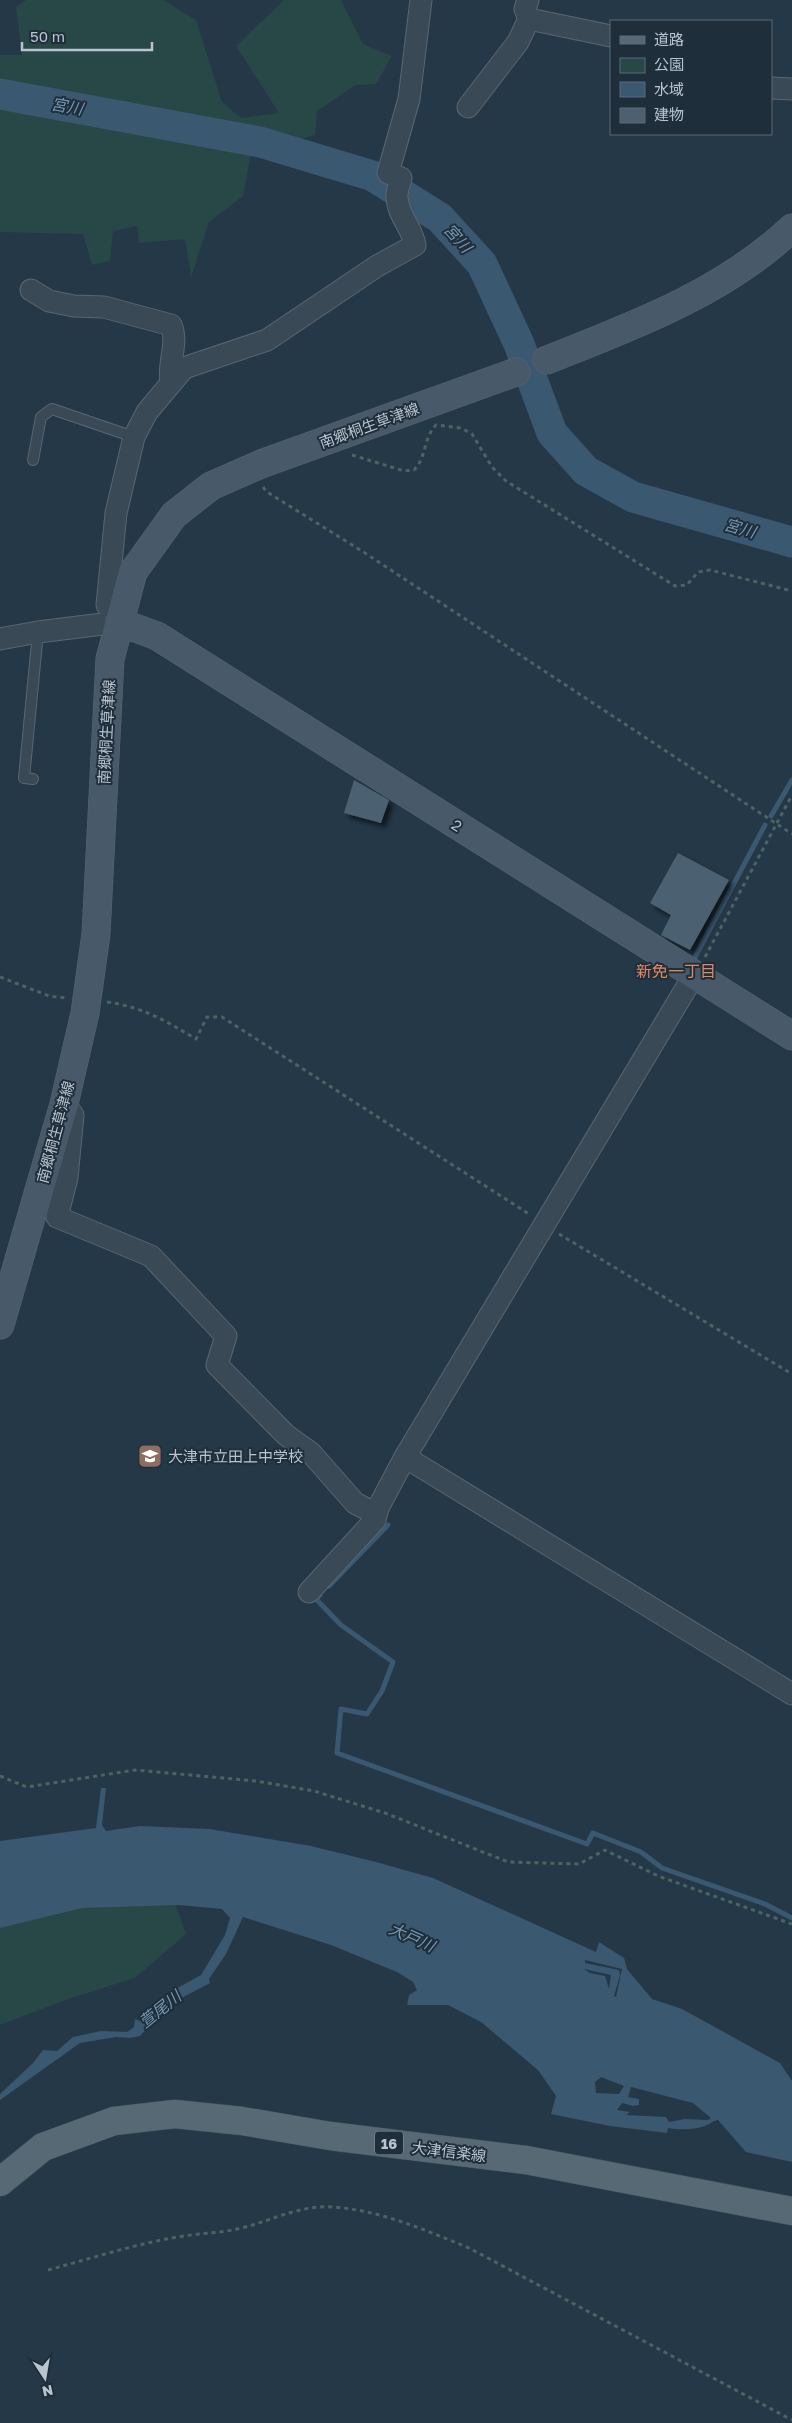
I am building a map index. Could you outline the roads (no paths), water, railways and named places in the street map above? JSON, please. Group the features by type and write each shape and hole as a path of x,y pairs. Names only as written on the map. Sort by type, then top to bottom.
{"main road":[{"path":"547,360 640,323 686,300 742,267 792,228"},
{"name":"南郷桐生草津線","path":"0,1325 64,1104 87,1000 96,934 110,659 133,572 174,515 211,486 249,469 334,437 516,372"},
{"name":"2","path":"119,622 157,636 792,1036"},
{"name":"大津信楽線","path":"0,2182 43,2147 114,2121 175,2114 242,2121 330,2136 526,2160 792,2211"}],"street":[{"path":"0,639 38,632 119,622 107,605 116,513 134,437 147,412 184,368 267,340 377,266 414,245 413,233 401,215 396,197 401,178 388,173 408,99 421,0"},
{"path":"468,108 518,42 528,10 610,36"},
{"path":"772,88 792,89"},
{"path":"31,290 49,301 74,306 104,307 171,325 175,335 168,371 171,383"},
{"path":"309,1592 375,1520 378,1508 405,1457 694,975"},
{"path":"64,1104 73,1115 67,1178 57,1217 151,1256 226,1336 217,1366 286,1435 311,1453 355,1503 376,1514"},
{"path":"405,1457 792,1694"}],"lane":[{"path":"33,460 41,417 52,410 134,437"},
{"path":"33,779 24,778 38,632"}],"water":[{"path":"101,1788 106,1788 102,1825 106,1831 140,1826 209,1829 311,1846 433,1878 596,1952 599,1942 624,1958 627,1969 652,1999 682,2009 780,2063 792,2081 792,2162 746,2152 718,2120 703,2127 693,2129 668,2128 667,2133 610,2126 551,2114 556,2096 538,2070 481,2022 448,2005 407,2005 409,1995 417,1990 413,1982 397,1972 331,1945 243,1917 226,1954 209,1979 210,1983 168,2005 140,2036 130,2038 116,2037 80,2043 0,2100 0,2094 33,2063 43,2050 57,2051 73,2037 101,2031 127,2032 134,2027 135,2019 140,2021 149,2015 170,1992 201,1975 225,1935 230,1918 222,1909 179,1905 82,1908 0,1928 0,1841 96,1828","holes":["585,1960 622,1969 616,1997 614,1996 620,1975 619,1970 585,1963","584,1969 611,1975 609,1989 605,1976 590,1973","601,2077 624,2086 619,2094 596,2093 595,2082","631,2087 693,2103 711,2118 708,2120 685,2119 669,2122 666,2117 626,2115 630,2112 617,2110 622,2103 633,2106 639,2105 639,2099 628,2097"]}],"waterway":[{"name":"宮川","path":"0,94 260,142 373,176 440,218 482,264 519,344 552,433 586,471 633,497 792,542"},
{"path":"771,816 792,780"},
{"path":"694,959 765,825"},
{"path":"329,1586 388,1525"},
{"path":"320,1595 316,1599 341,1625 393,1662 382,1691 367,1714 341,1709 337,1753 587,1844 593,1833 641,1852 662,1868 765,1904 792,1918"}],"place":[{"name":"大津市立田上中学校","path":"150,1456"}],"district":[{"name":"新免一丁目","path":"676,971"}],"water label":[{"name":"大戸川","path":"412,1937"},
{"name":"萱尾川","path":"160,2009"}]}
